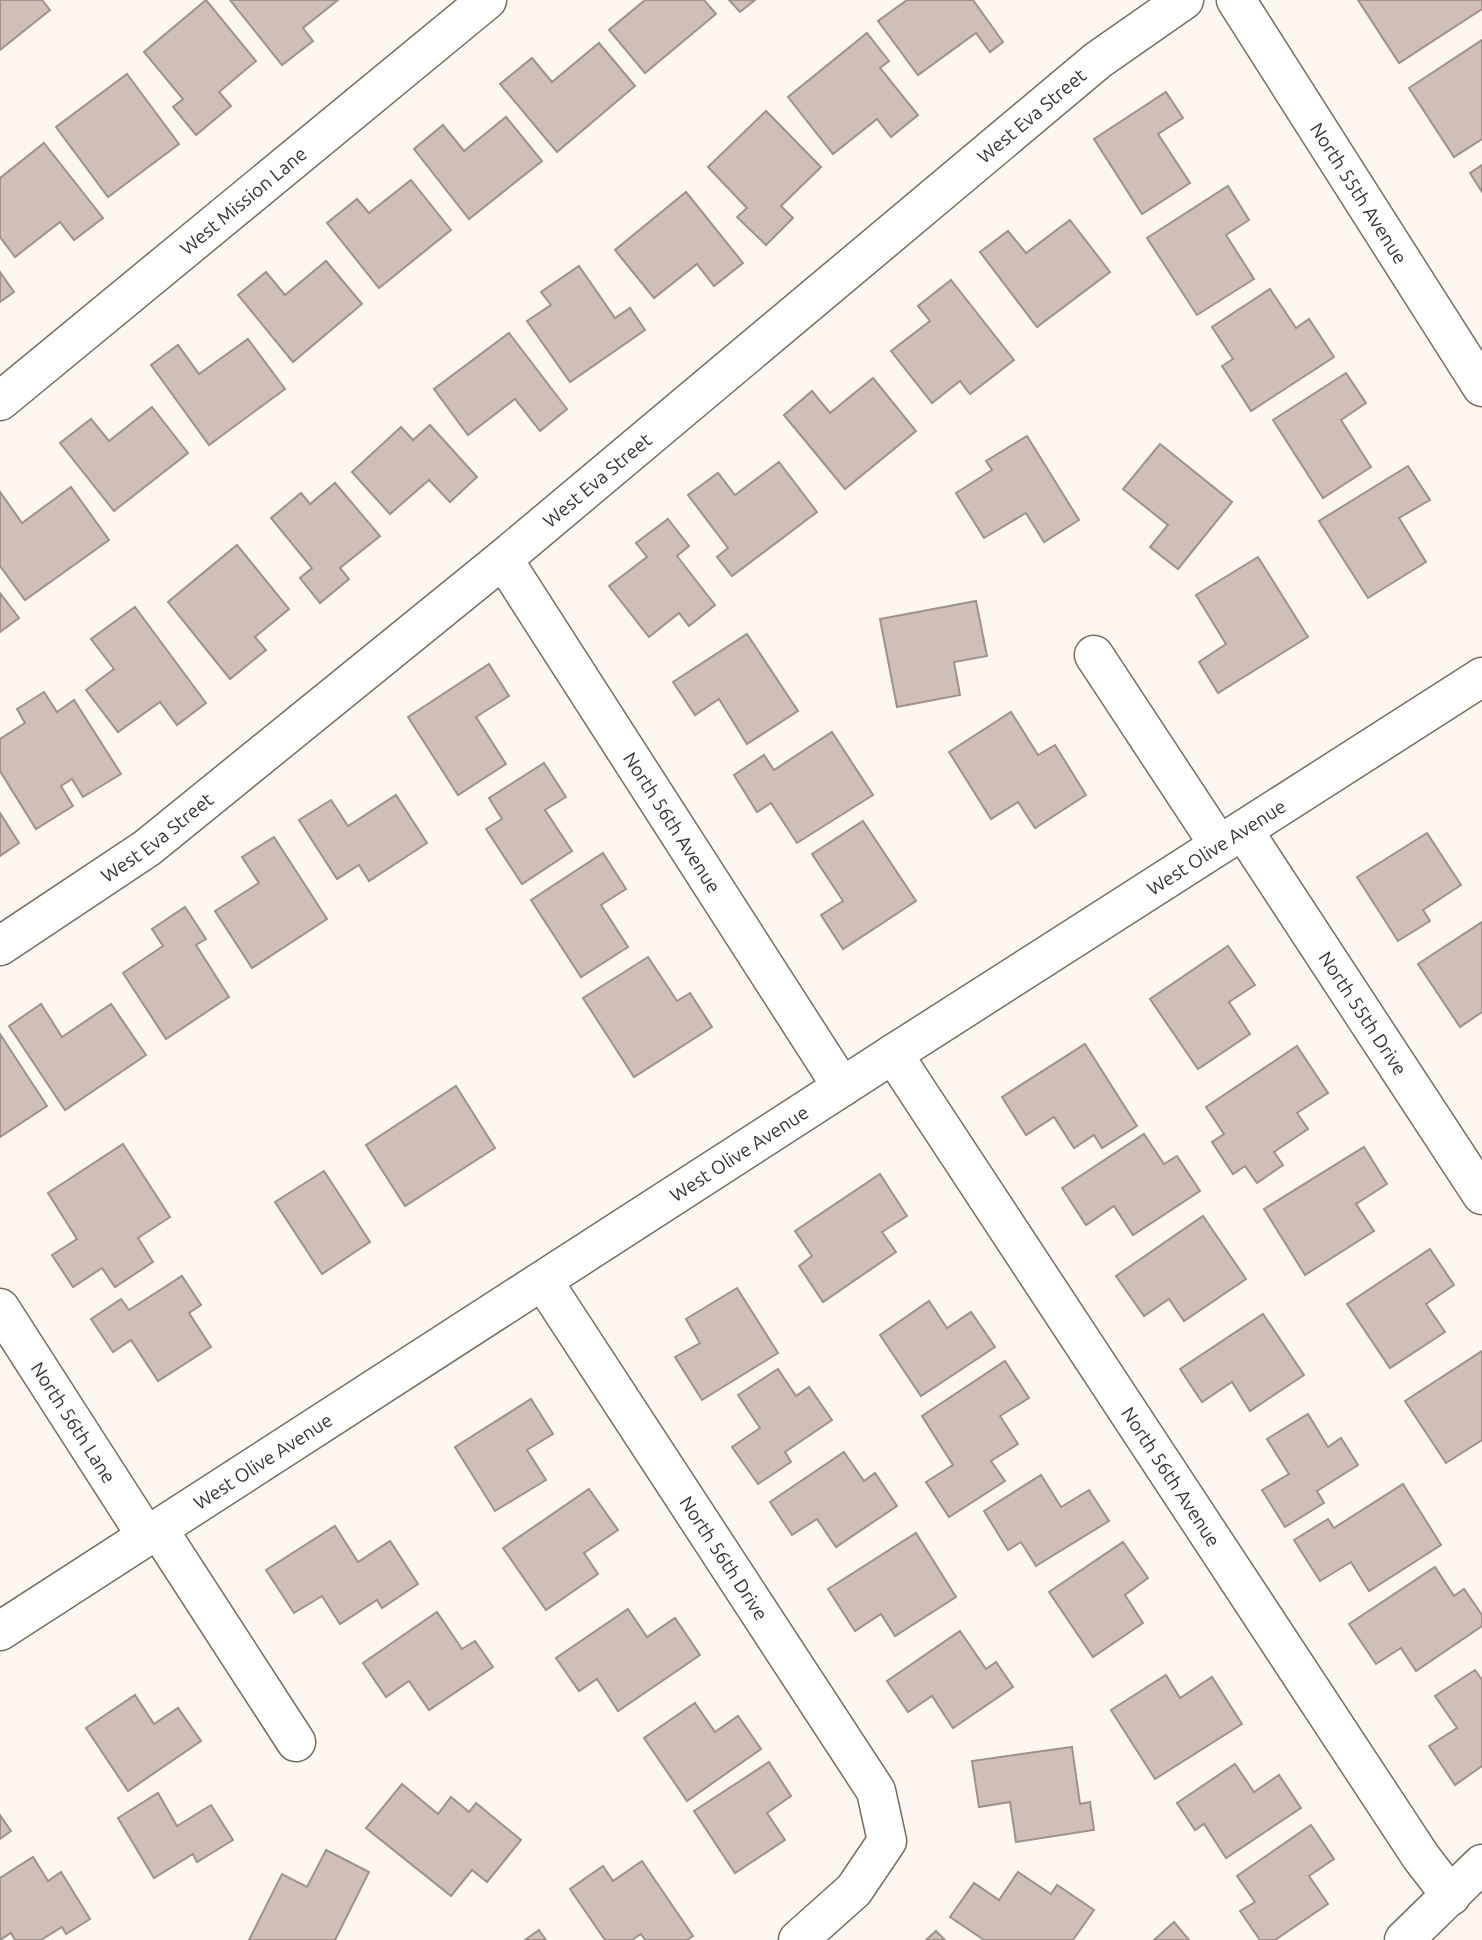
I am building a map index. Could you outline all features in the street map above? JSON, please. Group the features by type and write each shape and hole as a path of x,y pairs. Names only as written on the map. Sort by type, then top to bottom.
{"street":[{"name":"West Mission Lane","path":"0,401 487,0"},
{"name":"West Eva Street","path":"0,946 147,848 503,559 1098,60 1184,0"},
{"name":"North 55th Avenue","path":"1236,0 1482,387"},
{"name":"North 56th Avenue","path":"503,559 842,1087"},
{"name":"North 55th Drive","path":"1094,655 1231,838 1482,1195"},
{"name":"West Olive Avenue","path":"0,1631 1482,677"},
{"name":"North 56th Avenue","path":"894,1054 1414,1846 1451,1896"},
{"name":"North 56th Drive","path":"543,1281 876,1791 887,1842 855,1890 799,1940"},
{"name":"North 56th Lane","path":"0,1308 296,1742"},
{"path":"1404,1940 1482,1864"}],"building":[{"path":"0,0 42,0 50,10 0,50"},
{"path":"206,0 256,61 219,92 231,106 196,135 173,107 183,99 144,52"},
{"path":"230,0 338,0 303,28 313,41 282,65"},
{"path":"645,0 704,0 716,14 645,73 609,30"},
{"path":"729,0 755,0 740,12"},
{"path":"907,0 973,0 1003,42 990,52 976,33 918,75 878,21"},
{"path":"1358,0 1482,0 1482,9 1399,63"},
{"path":"867,33 889,61 880,68 918,115 891,137 877,119 833,154 788,97"},
{"path":"1482,40 1482,139 1454,157 1409,88"},
{"path":"599,43 635,86 557,152 500,84 532,58 552,82"},
{"path":"127,74 179,144 108,197 56,127"},
{"path":"1166,92 1183,118 1158,134 1190,183 1142,214 1094,139"},
{"path":"766,111 821,167 781,206 793,218 766,245 737,217 747,208 708,167"},
{"path":"506,117 542,161 469,219 414,149 443,125 464,151"},
{"path":"44,143 103,218 74,240 60,222 15,257 0,237 0,178"},
{"path":"1482,165 1482,192 1470,173"},
{"path":"411,180 451,230 379,288 327,223 357,199 369,213"},
{"path":"1228,186 1249,220 1226,235 1254,279 1197,315 1147,238"},
{"path":"686,192 743,263 714,286 697,264 654,298 615,250"},
{"path":"1070,220 1110,272 1037,327 980,252 1008,231 1026,253"},
{"path":"326,261 362,304 293,362 238,295 266,272 285,295"},
{"path":"579,266 615,318 630,308 645,330 570,382 527,321 551,305 541,292"},
{"path":"0,272 14,292 0,302"},
{"path":"951,280 1014,360 970,394 960,381 932,403 891,351 930,321 918,306"},
{"path":"1270,289 1296,328 1309,319 1334,357 1251,411 1222,366 1233,359 1212,327"},
{"path":"509,333 567,409 540,431 515,399 468,435 434,389"},
{"path":"248,339 285,389 209,445 151,365 178,345 199,374"},
{"path":"1346,373 1366,403 1341,420 1371,467 1323,498 1273,420"},
{"path":"873,378 916,431 845,489 784,415 812,391 830,413"},
{"path":"152,407 188,453 114,511 60,443 91,419 109,441"},
{"path":"430,425 477,477 450,502 429,480 390,514 352,472 401,427 413,440"},
{"path":"1027,436 1079,520 1044,542 1026,513 984,538 956,493 992,470 986,461"},
{"path":"1160,444 1232,502 1178,569 1150,547 1168,525 1123,489"},
{"path":"779,462 817,512 732,576 717,557 728,548 688,495 718,473 735,495"},
{"path":"1408,466 1430,500 1399,518 1426,562 1368,598 1319,521"},
{"path":"335,483 380,536 340,568 349,579 320,603 300,578 312,568 271,518 301,493 310,504"},
{"path":"71,487 109,540 25,600 0,566 0,492 22,523"},
{"path":"668,519 689,546 677,556 715,605 689,626 679,613 649,637 609,586 647,557 636,543"},
{"path":"237,545 289,609 255,637 266,650 230,679 168,602"},
{"path":"1258,557 1308,637 1218,693 1199,662 1226,644 1196,595"},
{"path":"0,593 19,618 0,632"},
{"path":"976,601 987,656 954,662 960,695 897,707 880,619"},
{"path":"135,607 206,703 177,725 160,702 118,732 86,690 114,669 91,639"},
{"path":"747,634 798,711 747,744 719,699 695,715 673,682"},
{"path":"489,664 509,696 476,717 506,764 458,795 408,717"},
{"path":"44,692 57,712 74,700 121,774 83,797 72,779 61,786 73,806 36,829 0,771 0,739 25,723 17,709"},
{"path":"1011,712 1038,755 1055,745 1086,795 1035,828 1018,802 991,819 949,752"},
{"path":"832,732 873,795 797,843 771,803 757,812 734,775 764,755 774,770"},
{"path":"544,763 566,797 545,810 572,851 522,884 486,829 502,819 489,798"},
{"path":"396,795 427,843 369,881 359,865 337,879 299,820 331,800 348,826"},
{"path":"0,813 19,843 0,856"},
{"path":"863,821 916,901 843,949 821,915 843,901 812,854"},
{"path":"1427,833 1461,885 1423,910 1430,921 1398,941 1357,877"},
{"path":"274,837 327,919 252,968 215,911 259,883 242,857"},
{"path":"603,853 626,889 601,905 628,947 581,977 531,900"},
{"path":"185,907 206,939 196,945 229,997 166,1039 123,973 163,946 152,929"},
{"path":"1482,922 1482,1012 1460,1027 1418,964"},
{"path":"1228,946 1255,985 1229,1002 1250,1034 1198,1069 1150,999"},
{"path":"648,957 677,1001 690,993 712,1027 634,1077 583,998"},
{"path":"41,1004 62,1037 111,1004 146,1055 65,1110 9,1026"},
{"path":"0,1034 47,1106 0,1137"},
{"path":"1085,1044 1137,1126 1102,1148 1094,1135 1074,1148 1054,1117 1026,1135 1002,1097"},
{"path":"1297,1046 1328,1093 1297,1113 1308,1129 1274,1152 1283,1165 1257,1183 1245,1166 1233,1174 1212,1142 1224,1134 1206,1107"},
{"path":"456,1086 495,1148 405,1206 366,1145"},
{"path":"1144,1134 1164,1164 1177,1156 1200,1191 1133,1235 1114,1206 1086,1225 1062,1188"},
{"path":"123,1144 170,1217 138,1238 153,1262 115,1287 102,1268 73,1287 52,1255 77,1239 48,1193"},
{"path":"1364,1147 1387,1184 1356,1204 1374,1231 1305,1275 1264,1209"},
{"path":"324,1171 370,1242 322,1274 275,1202"},
{"path":"880,1174 907,1216 882,1232 896,1252 823,1302 799,1266 812,1256 795,1231"},
{"path":"1203,1216 1246,1279 1184,1321 1169,1299 1144,1316 1116,1276"},
{"path":"1430,1249 1454,1285 1426,1304 1445,1332 1390,1368 1347,1304"},
{"path":"182,1276 201,1305 189,1313 211,1347 158,1381 131,1340 113,1352 91,1319 121,1299 129,1310"},
{"path":"737,1288 778,1353 702,1400 675,1357 700,1343 686,1319"},
{"path":"929,1301 947,1328 971,1312 995,1347 921,1396 880,1335"},
{"path":"1263,1314 1304,1375 1250,1411 1232,1382 1202,1402 1180,1369"},
{"path":"1482,1351 1482,1440 1446,1463 1405,1401"},
{"path":"1005,1361 1029,1398 1000,1416 1018,1444 991,1461 1005,1481 949,1517 926,1482 953,1465 922,1416"},
{"path":"778,1369 796,1396 809,1387 832,1420 785,1452 791,1462 758,1484 732,1447 760,1428 738,1395"},
{"path":"531,1399 553,1434 527,1450 546,1480 495,1511 455,1447"},
{"path":"1308,1414 1328,1447 1341,1438 1358,1465 1317,1491 1324,1503 1285,1527 1262,1490 1289,1474 1267,1439"},
{"path":"844,1452 864,1481 875,1473 897,1506 836,1547 817,1519 792,1535 770,1502"},
{"path":"1041,1475 1061,1507 1089,1490 1109,1521 1036,1566 1021,1542 1008,1550 984,1511"},
{"path":"1403,1484 1441,1545 1369,1591 1351,1562 1320,1581 1294,1540 1328,1519 1334,1528"},
{"path":"589,1489 618,1530 584,1553 598,1574 546,1610 503,1548"},
{"path":"335,1526 358,1562 390,1541 418,1584 382,1608 377,1600 340,1624 322,1596 294,1613 266,1570"},
{"path":"916,1533 956,1597 895,1636 881,1614 855,1631 828,1589"},
{"path":"1123,1542 1148,1578 1125,1595 1143,1623 1093,1657 1049,1592"},
{"path":"1435,1567 1454,1596 1464,1589 1482,1615 1482,1626 1416,1671 1401,1648 1376,1664 1349,1624"},
{"path":"628,1609 647,1637 675,1618 700,1655 618,1711 597,1679 579,1691 556,1658"},
{"path":"437,1612 462,1649 475,1641 493,1667 429,1710 409,1681 386,1697 363,1663"},
{"path":"960,1631 986,1669 996,1662 1013,1687 953,1728 932,1696 908,1712 887,1681"},
{"path":"1475,1670 1482,1680 1482,1766 1455,1785 1429,1746 1457,1728 1435,1696"},
{"path":"1166,1675 1180,1698 1212,1677 1242,1724 1155,1779 1111,1710"},
{"path":"135,1695 154,1724 178,1708 201,1741 128,1791 86,1728"},
{"path":"695,1703 715,1732 738,1716 761,1749 687,1801 644,1738"},
{"path":"1072,1747 1080,1804 1090,1802 1094,1830 1016,1842 1010,1802 979,1807 972,1761"},
{"path":"769,1762 791,1796 767,1813 785,1840 735,1873 694,1811"},
{"path":"1235,1764 1254,1792 1279,1775 1301,1808 1226,1858 1204,1824 1195,1830 1177,1803"},
{"path":"402,1784 438,1814 451,1797 469,1812 476,1803 521,1840 487,1882 472,1870 451,1896 366,1828"},
{"path":"158,1793 177,1826 211,1805 233,1840 197,1862 193,1854 154,1878 118,1818"},
{"path":"0,1815 11,1831 0,1839"},
{"path":"1311,1825 1334,1859 1309,1876 1328,1904 1275,1940 1260,1940 1240,1911 1255,1902 1237,1876"},
{"path":"326,1850 369,1872 335,1940 249,1940 282,1874 307,1887"},
{"path":"33,1857 48,1881 61,1872 90,1919 66,1934 62,1927 41,1940 15,1940 11,1933 0,1940 0,1878"},
{"path":"642,1861 693,1936 687,1940 645,1940 641,1934 632,1940 605,1940 570,1889 603,1866 613,1881"},
{"path":"1018,1872 1051,1894 1057,1885 1094,1910 1073,1940 984,1940 950,1917 974,1883 999,1900"},
{"path":"1174,1922 1189,1940 1154,1940"},
{"path":"539,1930 546,1940 525,1940"},
{"path":"936,1931 945,1940 926,1940"}]}
